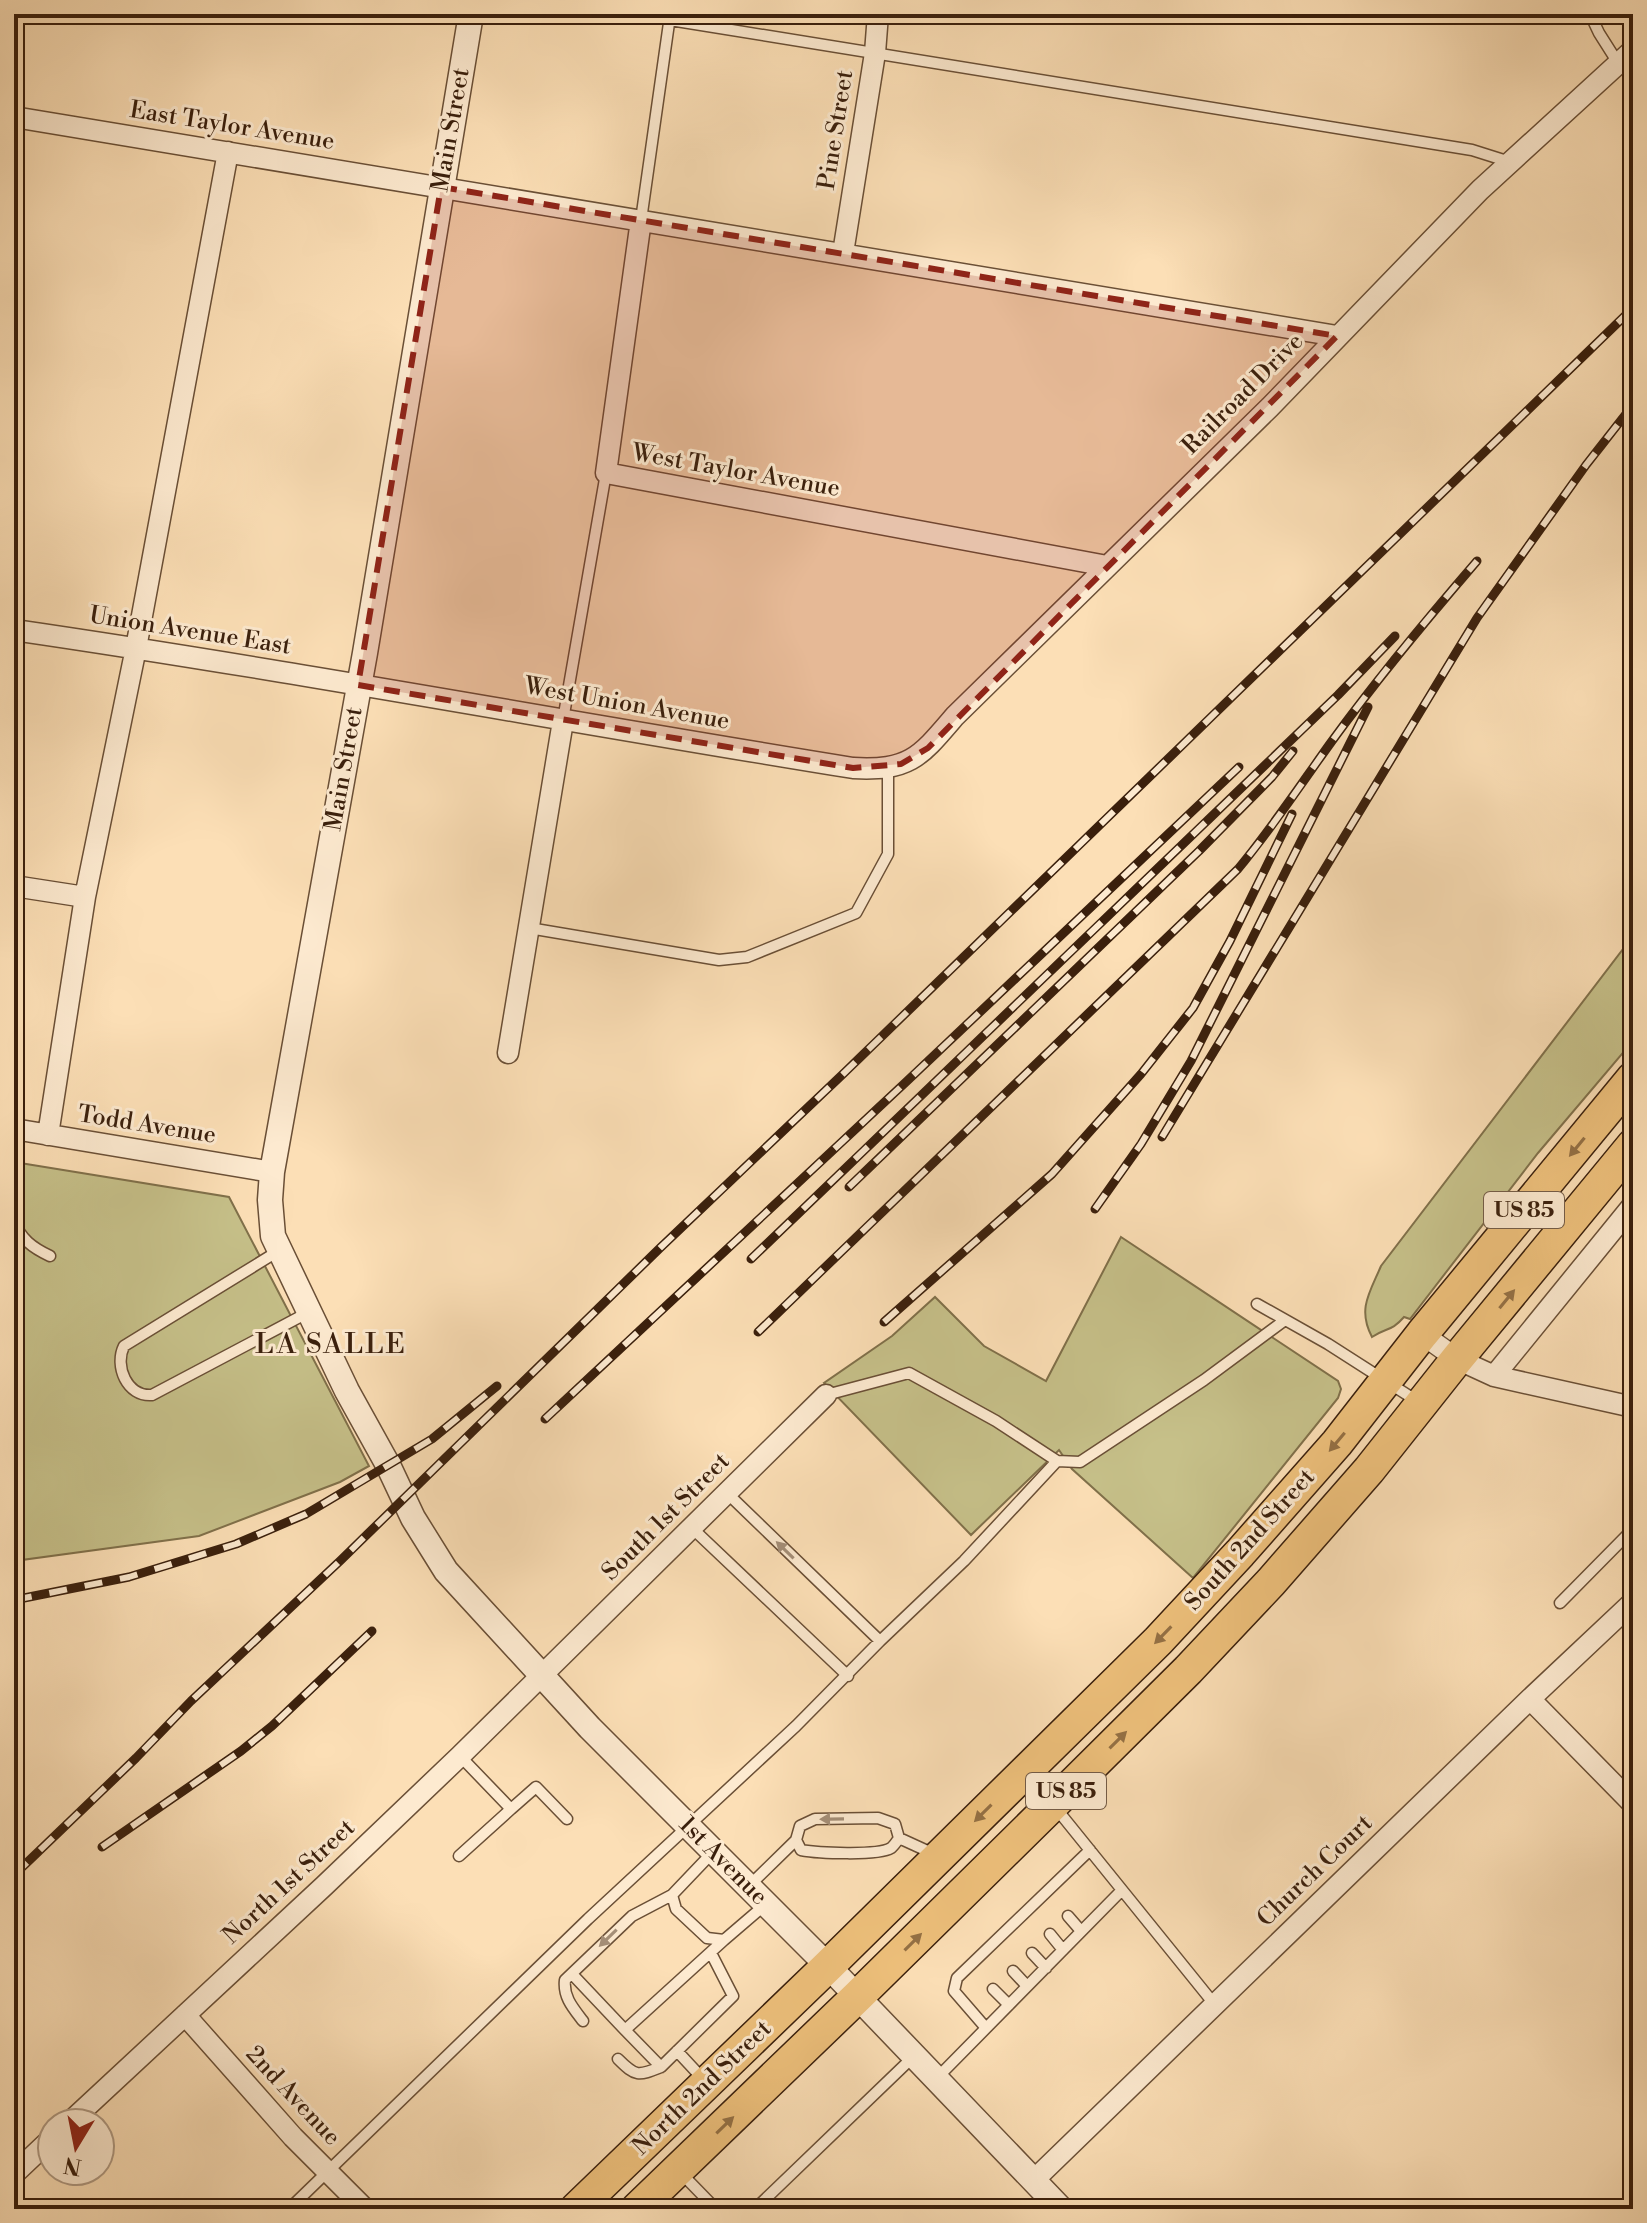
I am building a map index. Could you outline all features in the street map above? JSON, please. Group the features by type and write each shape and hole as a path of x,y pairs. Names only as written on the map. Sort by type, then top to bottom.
{"highway":[{"name":"South 2nd Street","path":"828,1966 1158,1641 1240,1553 1337,1443 1422,1334 1633,1078"},
{"name":"South 2nd Street","path":"857,1997 1188,1670 1271,1582 1369,1470 1633,1145"},
{"name":"North 2nd Street","path":"576,2209 828,1966"},
{"name":"North 2nd Street","path":"637,2209 857,1997"}],"street":[{"name":"Main Street","path":"404,1497 347,1391 273,1236 270,1200 272,1172 471,14"},
{"name":"Pine Street","path":"843,253 875,53 878,14"},
{"name":"Railroad Drive","path":"888,769 928,748 955,716 1270,407 1480,190 1626,56"},
{"name":"East Taylor Avenue","path":"14,117 441,187"},
{"path":"48,1135 85,897 136,648 228,152"},
{"path":"441,187 1337,336"},
{"name":"West Taylor Avenue","path":"641,220 606,473 1107,566"},
{"name":"Union Avenue East","path":"14,630 358,685"},
{"name":"West Union Avenue","path":"358,685 853,768 888,769"},
{"path":"508,1053 563,721"},
{"path":"14,886 85,897"},
{"name":"Todd Avenue","path":"14,1129 272,1172"},
{"path":"1494,1376 1633,1205"},
{"path":"1422,1334 1457,1359 1494,1376 1633,1407"},
{"name":"South 1st Street","path":"541,1676 826,1395"},
{"name":"1st Avenue","path":"404,1497 413,1518 446,1571 541,1676 828,1966 1061,2209"},
{"name":"Church Court","path":"1034,2180 1633,1602"},
{"name":"North 1st Street","path":"86,2107 324,1886 541,1676"},
{"path":"1530,1699 1633,1804"},
{"name":"2nd Avenue","path":"185,2015 293,2137 365,2209"},
{"path":"14,2174 36,2153"}],"lane":[{"path":"1590,14 1599,33 1626,56"},
{"path":"641,220 670,17 1472,150 1510,162"},
{"path":"563,721 606,473"},
{"path":"529,928 719,960 747,957 856,913 888,854 888,769"},
{"path":"14,1220 24,1239 50,1256"},
{"path":"280,1250 124,1346 120,1354 122,1374 135,1390 146,1396 152,1395 309,1312"},
{"path":"1257,1304 1422,1404"},
{"path":"826,1395 909,1373 996,1421 1057,1461 1080,1462 1204,1380 1285,1320"},
{"path":"289,2209 848,1676 964,1561 1057,1461"},
{"path":"727,1493 880,1641"},
{"path":"692,1528 848,1676"},
{"path":"1560,1603 1633,1529"},
{"path":"460,1756 511,1809"},
{"path":"459,1856 536,1787 567,1819"},
{"path":"1053,1804 1215,2005"},
{"path":"625,2030 724,1940 796,1840 800,1826 815,1819 878,1818 895,1824 899,1838 893,1847 881,1852 816,1853 801,1850 796,1840"},
{"path":"899,1838 939,1856"},
{"path":"986,2028 954,1991 957,1978 1090,1850"},
{"path":"583,2021 569,2003 564,1989 565,1980 632,1916 672,1895 713,1852"},
{"path":"936,2079 1122,1890"},
{"path":"1047,1892 1055,1901"},
{"path":"672,1895 676,1909 707,1938 724,1940"},
{"path":"1028,1911 1036,1920"},
{"path":"1068,1916 1081,1931"},
{"path":"1008,1930 1017,1938"},
{"path":"1050,1934 1063,1950"},
{"path":"989,1947 999,1957"},
{"path":"618,2059 633,2073 640,2075 661,2067 733,1996 711,1953"},
{"path":"1032,1953 1046,1968"},
{"path":"970,1966 979,1975"},
{"path":"1013,1971 1027,1986"},
{"path":"572,1974 661,2067"},
{"path":"993,1989 1009,2005"},
{"path":"677,2051 707,2084"},
{"path":"755,2209 914,2056"},
{"path":"678,2170 716,2209"}],"highlighted area":[{"path":"441,187 1337,336 928,748 901,764 853,768 358,685"}],"shaded area":[{"path":"1633,936 1633,1041 1538,1153 1410,1319 1404,1317 1372,1337 1365,1309 1381,1266"},
{"path":"14,1162 229,1197 369,1466 340,1482 199,1536 14,1561"},
{"path":"1121,1237 1338,1381 1341,1389 1338,1398 1193,1578 1072,1469 1059,1450 971,1535 824,1383 892,1336 935,1297 984,1346 1046,1381"}],"railway":[{"path":"14,1875 1633,308"},
{"path":"1162,1137 1477,618 1586,465 1633,405"},
{"path":"758,1332 1238,869 1367,695 1477,561"},
{"path":"751,1259 1338,695 1395,636"},
{"path":"1095,1209 1141,1144 1191,1061 1368,707"},
{"path":"849,1187 1199,851 1272,777 1293,751"},
{"path":"545,1419 1239,767"},
{"path":"884,1322 1052,1174 1141,1074 1193,1008 1230,941 1292,814"},
{"path":"14,1600 129,1577 236,1544 306,1514 432,1439 497,1386"},
{"path":"102,1847 241,1751 272,1726 372,1631"}],"district":[{"name":"LA SALLE","path":"331,1344"}]}
